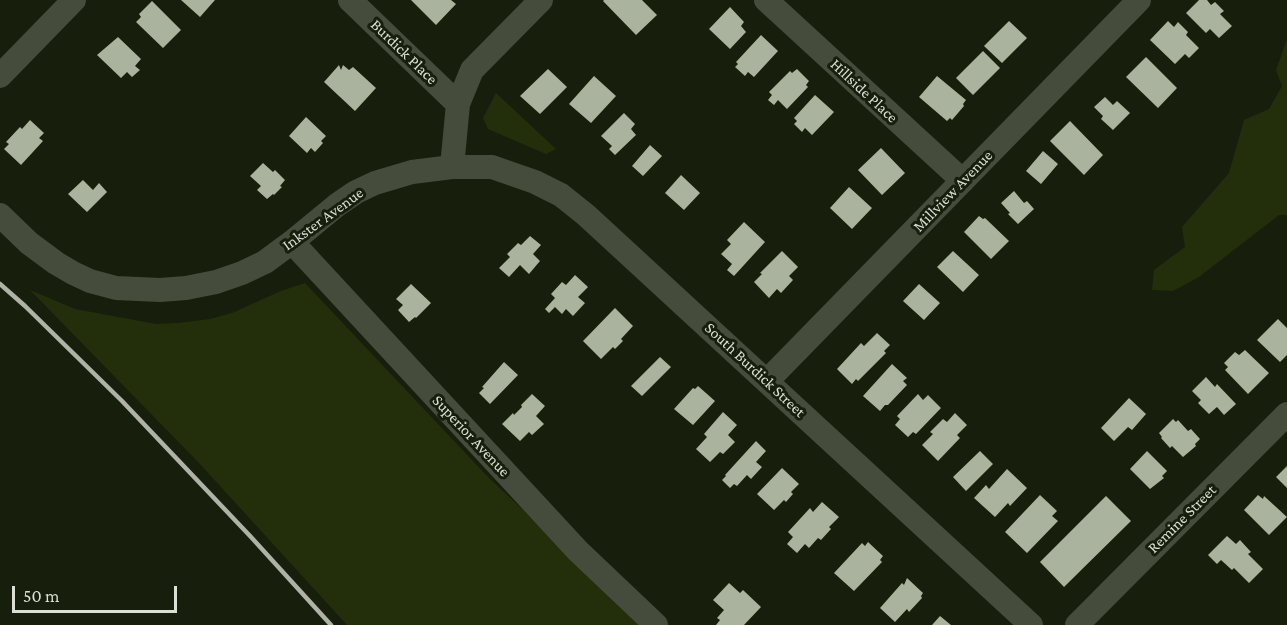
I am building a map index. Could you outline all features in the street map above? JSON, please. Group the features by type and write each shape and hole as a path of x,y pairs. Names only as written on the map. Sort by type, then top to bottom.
{"street":[{"path":"0,76 74,0"},
{"name":"Burdick Place","path":"350,0 458,104"},
{"path":"452,166 458,104 472,70 541,0"},
{"name":"Hillside Place","path":"766,0 963,181"},
{"name":"Millview Avenue","path":"767,381 1139,0"},
{"name":"Inkster Avenue","path":"0,215 29,243 56,263 90,281 116,288 145,290 186,288 216,282 265,262 337,205 375,183 412,172 452,166"},
{"name":"South Burdick Street","path":"452,166 492,167 535,182 561,195 586,215 1031,625"},
{"name":"Superior Avenue","path":"292,242 578,551 656,625"},
{"name":"Remine Street","path":"1077,625 1287,414"}],"green space":[{"path":"1287,39 1287,215 1279,215 1199,277 1173,291 1152,290 1154,270 1185,247 1182,227 1229,173 1244,120 1269,109 1282,86 1276,70"},
{"path":"496,93 556,149 546,154 488,129 483,118"},
{"path":"305,283 489,478 646,625 347,625 199,463 30,290 75,309 156,324 210,319 232,313"}],"building":[{"path":"181,0 215,0 200,17"},
{"path":"411,0 451,0 456,4 436,25"},
{"path":"604,0 642,0 657,15 636,35"},
{"path":"1199,0 1207,0 1211,5 1215,2 1224,11 1220,14 1232,26 1219,38 1210,29 1206,33 1186,13"},
{"path":"152,1 181,30 163,48 136,22 141,17 139,14"},
{"path":"730,7 744,22 741,26 746,32 730,49 709,29"},
{"path":"1009,21 1027,38 1002,63 984,46"},
{"path":"1168,21 1174,27 1178,22 1188,32 1186,35 1199,48 1189,58 1185,54 1175,64 1150,40"},
{"path":"761,35 778,51 754,77 748,72 745,76 735,67 738,64 736,62"},
{"path":"118,37 141,59 135,66 140,70 132,77 127,72 121,78 97,55"},
{"path":"983,51 1000,68 973,95 956,78"},
{"path":"1146,57 1177,88 1158,108 1126,77"},
{"path":"339,65 341,70 343,65 349,70 353,67 376,88 355,111 324,82"},
{"path":"548,69 567,87 540,114 520,96"},
{"path":"797,69 809,81 806,85 808,87 787,109 778,100 774,105 768,100 772,95 769,92 790,71 792,73"},
{"path":"594,76 616,96 591,123 569,104"},
{"path":"937,76 966,100 964,106 952,120 950,118 947,121 919,97"},
{"path":"815,95 834,112 812,135 805,128 802,132 794,124 797,121 794,118"},
{"path":"1105,97 1113,105 1117,101 1130,113 1113,130 1101,119 1103,116 1094,107"},
{"path":"624,113 635,124 631,129 636,135 615,155 609,149 612,146 601,136"},
{"path":"306,117 326,136 315,152 311,148 307,153 289,136"},
{"path":"30,120 44,133 39,138 43,141 21,165 4,149 9,144 6,142"},
{"path":"1070,121 1103,155 1084,175 1050,141"},
{"path":"650,145 662,156 643,176 632,166"},
{"path":"881,148 905,173 882,195 858,170"},
{"path":"1043,151 1058,164 1041,184 1026,171"},
{"path":"263,163 285,180 280,186 282,187 267,199 257,190 261,186 250,176"},
{"path":"681,175 700,193 684,210 665,193"},
{"path":"83,180 93,190 99,183 107,192 87,212 68,194"},
{"path":"849,187 872,208 852,229 830,208"},
{"path":"1014,191 1024,203 1027,201 1034,209 1018,224 1001,203"},
{"path":"979,216 985,218 1009,241 991,259 964,232"},
{"path":"744,222 765,242 734,276 727,270 732,264 721,254 731,244 727,240"},
{"path":"530,236 541,245 533,254 540,261 529,274 520,265 509,277 499,268 510,257 507,254 518,243 521,245"},
{"path":"782,251 798,267 789,276 793,280 781,293 777,289 769,298 754,282"},
{"path":"953,251 979,275 963,292 937,267"},
{"path":"575,275 588,287 578,297 585,303 573,316 566,309 562,314 555,307 549,313 545,309 555,298 551,294 562,282 566,285"},
{"path":"411,284 431,303 409,322 398,310 403,305 396,299"},
{"path":"919,284 940,303 924,320 903,301"},
{"path":"615,308 633,326 621,339 623,341 601,359 583,341"},
{"path":"1278,319 1287,328 1287,355 1280,362 1257,340"},
{"path":"877,333 890,345 884,351 886,353 858,381 856,379 852,384 837,369 861,343 864,346"},
{"path":"1245,350 1269,373 1248,394 1225,370 1228,367 1224,363 1235,352 1239,355"},
{"path":"660,357 671,367 642,396 631,386"},
{"path":"504,362 518,375 490,404 479,393"},
{"path":"892,364 907,378 903,381 907,385 880,411 863,396"},
{"path":"1206,377 1215,387 1217,384 1236,404 1224,415 1217,407 1209,414 1198,403 1201,400 1192,391"},
{"path":"698,386 715,401 693,425 674,409 693,388"},
{"path":"532,394 545,406 536,416 544,424 532,435 529,432 520,441 502,424 522,407 521,405"},
{"path":"918,394 923,400 928,395 941,408 916,434 913,432 908,437 895,425 900,419 897,416"},
{"path":"1129,398 1146,414 1132,430 1128,427 1114,441 1101,428"},
{"path":"723,412 737,425 728,435 735,442 723,454 720,452 710,462 696,449 707,437 704,434"},
{"path":"955,413 967,425 957,435 960,438 938,461 922,445 933,434 930,432 943,419 947,422"},
{"path":"1173,419 1176,422 1178,420 1188,431 1191,429 1200,439 1195,444 1196,446 1183,457 1172,446 1170,448 1159,433"},
{"path":"756,441 766,451 756,462 762,467 751,479 747,475 737,486 734,484 730,488 722,480"},
{"path":"980,451 993,464 966,491 953,477"},
{"path":"1147,451 1167,471 1162,476 1164,478 1150,489 1130,469"},
{"path":"1287,466 1287,488 1276,477"},
{"path":"782,468 799,484 791,492 793,494 786,502 784,500 774,510 757,494"},
{"path":"1007,469 1027,488 1010,506 1008,503 995,517 974,498 986,485 989,489"},
{"path":"1040,495 1057,511 1052,516 1058,521 1027,553 1005,532"},
{"path":"1258,495 1263,499 1264,496 1287,517 1269,535 1244,510"},
{"path":"1106,496 1131,521 1064,587 1040,562"},
{"path":"822,502 839,517 821,540 818,538 809,548 805,544 797,553 787,544 793,537 788,532 810,508 813,512"},
{"path":"1227,536 1236,544 1240,540 1251,552 1248,554 1263,569 1249,583 1234,568 1232,570 1221,560 1217,564 1208,555"},
{"path":"868,542 883,556 880,560 882,562 854,591 834,573 862,543 865,546"},
{"path":"907,578 923,593 922,598 909,612 907,609 895,622 880,608 902,583 904,585"},
{"path":"729,583 740,593 743,590 761,607 744,625 716,625 720,620 717,618 724,610 713,600"},
{"path":"940,616 951,625 932,625"}],"railway":[{"path":"0,284 122,401 331,625"}]}
